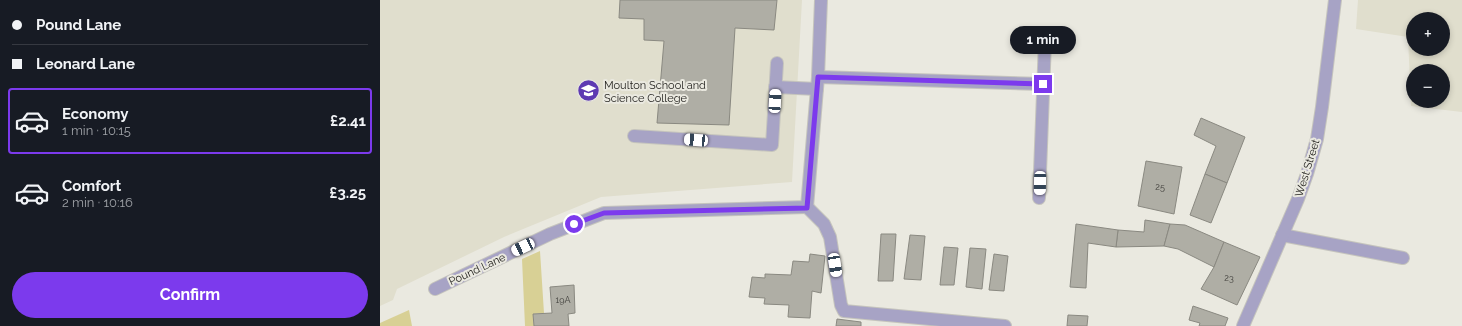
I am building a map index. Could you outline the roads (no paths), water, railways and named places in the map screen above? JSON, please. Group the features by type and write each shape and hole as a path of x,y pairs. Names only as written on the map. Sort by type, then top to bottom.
{"street":[{"path":"821,0 817,83 807,208 824,224 830,237 841,305 844,311 1005,326"},
{"name":"West Street","path":"1243,326 1298,199 1317,139 1336,0"},
{"path":"1039,198 1045,42"},
{"path":"634,136 772,145 777,63"},
{"path":"775,87 817,83 1043,84"},
{"name":"Pound Lane","path":"435,289 550,234 604,213 807,208"},
{"path":"1282,235 1403,258"}],"place":[{"name":"Moulton School and Science College","path":"589,91"}]}
